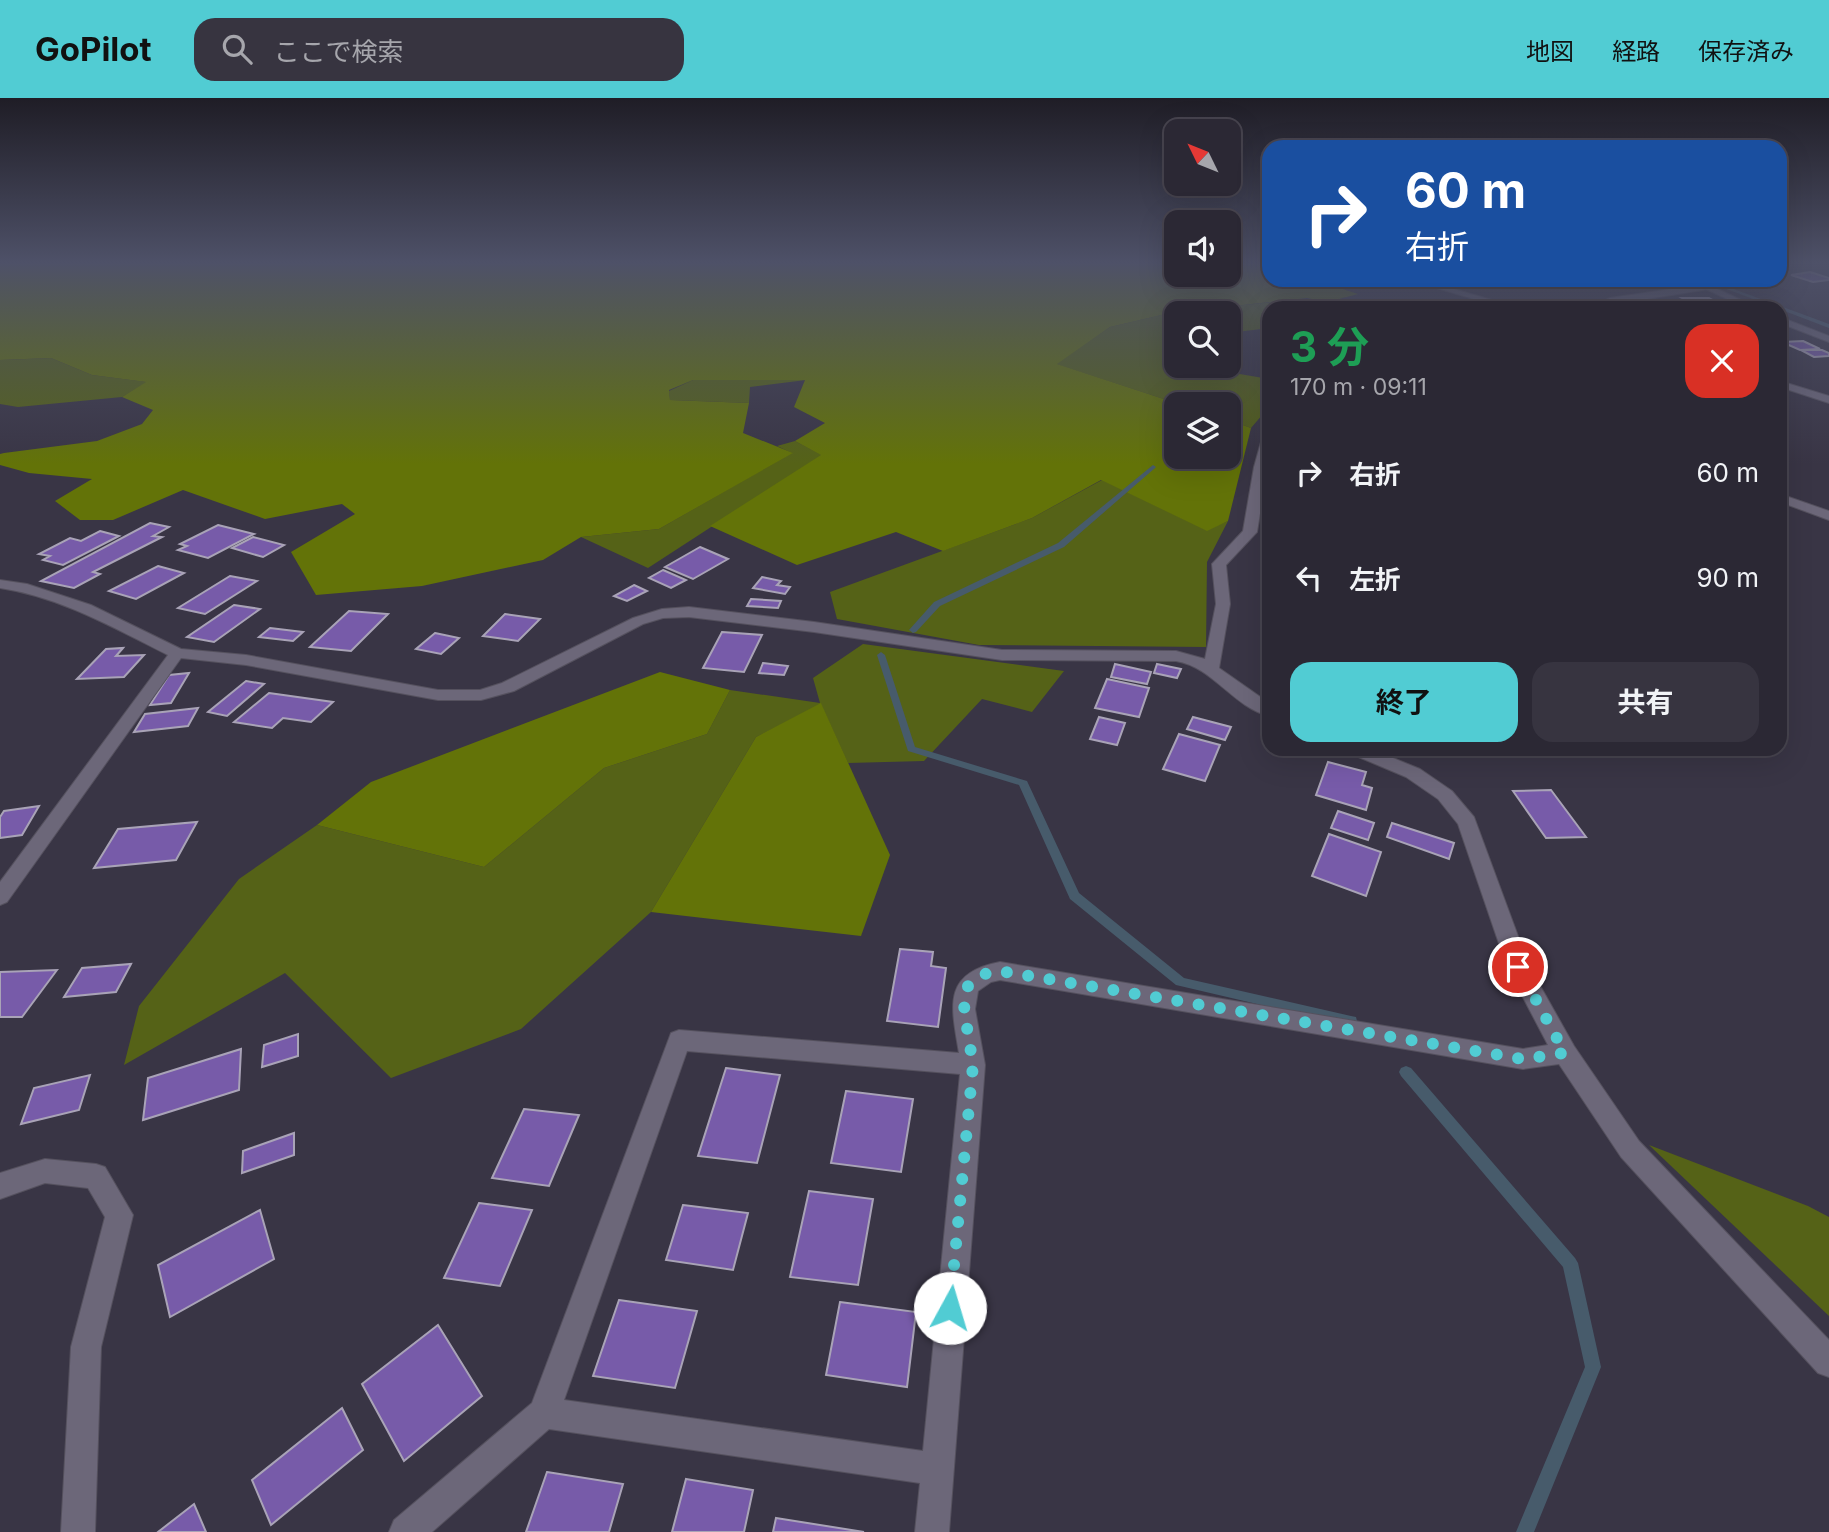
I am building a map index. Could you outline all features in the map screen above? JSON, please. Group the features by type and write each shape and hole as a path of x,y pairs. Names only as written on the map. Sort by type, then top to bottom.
{"main road":[{"path":"1806,330 1829,339"}],"street":[{"path":"1787,386 1829,400"},
{"path":"1211,667 1223,604 1219,565 1250,532 1262,463"},
{"path":"1787,501 1829,516"},
{"path":"0,584 22,587 86,608 177,653 246,660 438,695 481,695 508,687 638,621 662,614 689,612 814,627 1002,655 1177,656 1195,659 1211,667 1230,685 1262,706"},
{"path":"0,897 177,653"},
{"path":"1372,756 1413,773 1445,795 1467,822 1518,967 1565,1053 1630,1149 1829,1362"},
{"path":"932,1532 935,1469 973,1065 964,1009 968,986 985,974 1000,971 1523,1059 1565,1053"},
{"path":"405,1532 544,1413 679,1040 973,1065"},
{"path":"0,1186 45,1171 96,1176 119,1215 86,1347 78,1532"},
{"path":"544,1413 935,1469"}],"green space":[{"path":"0,330 1106,330 1057,364 1164,399 1164,469 1241,469 1228,521 1207,531 1101,480 1032,518 943,551 896,532 797,565 710,526 821,455 795,441 825,423 794,407 805,380 693,380 669,390 670,400 749,403 743,433 793,453 659,529 581,537 543,560 422,586 316,595 291,552 355,514 342,504 265,519 183,490 113,520 80,520 55,501 92,479 29,473 0,465 0,454 97,441 142,424 153,410 122,397 146,382 92,375 51,358 0,360"},
{"path":"1106,330 1164,330 1164,378 1241,378 1241,374 1262,378 1262,415 1251,428 1241,424 1241,392 1164,392 1164,399 1056,364"},
{"path":"51,358 92,375 147,382 122,397 18,407 0,404 0,360"},
{"path":"693,380 806,380 750,387 749,403 670,400 669,391"},
{"path":"1241,424 1251,428 1241,468"},
{"path":"795,441 822,455 648,568 581,537 659,529 792,453 777,446"},
{"path":"1102,480 1206,530 1228,521 1207,562 1206,647 979,645 837,619 830,592 1032,518"},
{"path":"863,644 1064,671 1032,712 982,699 924,761 848,763 821,704 756,737 651,912 521,1029 391,1078 285,973 124,1065 139,1006 239,879 317,825 484,867 604,768 707,734 730,690 820,703 813,678"},
{"path":"660,672 730,690 707,734 604,768 484,867 317,825 371,782"},
{"path":"821,703 890,855 861,936 651,912 756,737"},
{"path":"1649,1145 1808,1206 1829,1217 1829,1316"}],"building":[{"path":"1803,341 1820,349 1800,350 1787,342"},
{"path":"1801,350 1822,350 1829,353 1829,356 1814,357"},
{"path":"150,523 169,527 153,536 162,537 93,572 100,574 74,588 41,581"},
{"path":"218,525 254,534 208,558 178,550 187,546 180,544"},
{"path":"100,531 119,536 63,565 43,560 50,556 39,554 70,538 81,541"},
{"path":"253,537 284,545 263,557 232,548"},
{"path":"700,547 728,559 693,579 665,567"},
{"path":"158,566 184,573 136,599 109,591"},
{"path":"663,570 686,580 671,588 649,578"},
{"path":"230,576 257,581 205,614 178,608"},
{"path":"762,577 781,581 777,585 790,587 785,594 753,588"},
{"path":"634,585 647,591 627,601 614,596"},
{"path":"751,599 781,601 778,608 747,606"},
{"path":"234,605 260,609 214,642 187,637"},
{"path":"349,611 388,614 351,651 310,647"},
{"path":"505,614 540,619 518,641 483,636"},
{"path":"270,628 303,632 293,641 259,637"},
{"path":"722,632 762,635 744,672 703,668"},
{"path":"435,633 459,638 441,654 416,649"},
{"path":"123,648 116,656 144,655 124,677 77,679 106,649"},
{"path":"763,663 788,666 784,675 759,673"},
{"path":"1115,664 1151,672 1147,684 1111,677"},
{"path":"1157,664 1181,669 1177,678 1154,673"},
{"path":"189,673 171,703 150,705 169,675"},
{"path":"1107,679 1149,688 1139,717 1095,708"},
{"path":"246,681 264,684 227,716 208,712"},
{"path":"269,693 333,702 311,722 283,718 272,728 234,722"},
{"path":"198,708 188,726 134,732 145,714"},
{"path":"1099,717 1125,723 1117,745 1090,739"},
{"path":"1193,717 1231,727 1225,740 1187,729"},
{"path":"1179,734 1220,745 1205,781 1163,769"},
{"path":"1328,762 1366,772 1362,785 1372,788 1366,810 1316,795"},
{"path":"1551,790 1586,837 1546,838 1513,791"},
{"path":"39,806 22,835 0,838 0,817 4,811"},
{"path":"1338,811 1374,823 1368,840 1331,828"},
{"path":"197,822 176,860 94,868 118,829"},
{"path":"1392,823 1454,843 1449,859 1387,837"},
{"path":"1329,834 1381,852 1366,896 1312,876"},
{"path":"900,949 933,952 931,966 946,968 938,1027 887,1021"},
{"path":"131,964 116,992 64,997 82,968"},
{"path":"57,970 22,1017 0,1017 0,972"},
{"path":"298,1034 298,1056 262,1067 264,1045"},
{"path":"241,1049 239,1090 143,1120 148,1078"},
{"path":"726,1068 780,1075 757,1163 698,1156"},
{"path":"90,1075 79,1110 21,1124 34,1088"},
{"path":"846,1091 913,1099 901,1172 831,1163"},
{"path":"524,1109 579,1115 549,1186 492,1178"},
{"path":"294,1133 294,1155 242,1173 243,1151"},
{"path":"809,1191 873,1199 858,1285 790,1277"},
{"path":"479,1203 532,1210 500,1286 444,1278"},
{"path":"683,1205 748,1213 733,1270 666,1260"},
{"path":"260,1210 274,1259 170,1317 158,1265"},
{"path":"619,1300 697,1311 675,1388 593,1376"},
{"path":"840,1302 916,1312 907,1387 826,1375"},
{"path":"438,1325 482,1396 404,1461 362,1384"},
{"path":"342,1408 363,1450 271,1525 252,1480"},
{"path":"547,1472 623,1484 609,1532 526,1532"},
{"path":"686,1479 753,1490 744,1532 672,1532"},
{"path":"194,1504 206,1532 158,1532"},
{"path":"776,1518 864,1532 773,1532"}],"waterway":[{"path":"913,630 937,604 1061,545 1153,467"},
{"path":"881,655 911,749 1023,783 1074,896 1180,982 1351,1021"},
{"path":"1406,1072 1570,1263 1593,1367 1525,1532"}],"route":[{"path":"950,1308 973,1065 964,1009 968,986 985,974 1000,971 1523,1059 1565,1053 1518,967"}]}
